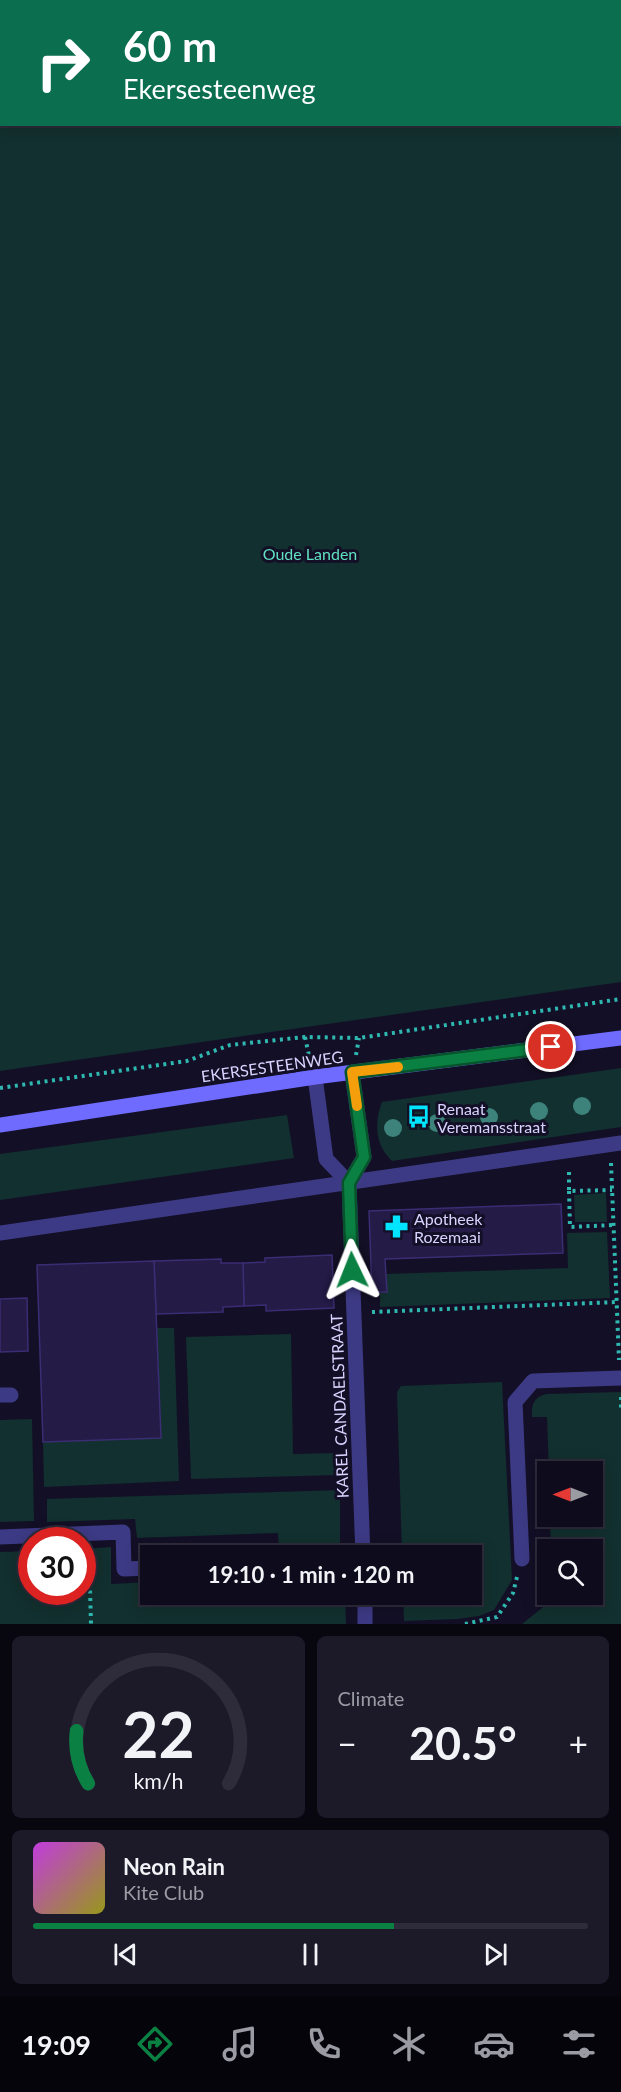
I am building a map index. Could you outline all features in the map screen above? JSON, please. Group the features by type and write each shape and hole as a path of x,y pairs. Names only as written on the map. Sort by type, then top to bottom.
{"main road":[{"name":"EKERSESTEENWEG","path":"0,1125 315,1077 621,1038"}],"street":[{"path":"349,1183 364,1157 352,1072"},
{"path":"315,1077 326,1159 349,1183"},
{"path":"0,1233 616,1144"},
{"name":"KAREL CANDAELSTRAAT","path":"349,1183 363,1545"},
{"path":"522,1559 515,1402 533,1381 620,1378"},
{"path":"96,1534 123,1532 124,1569 140,1568"},
{"path":"0,1537 18,1536"},
{"path":"365,1605 366,1624"}],"path":[{"path":"0,1088 187,1061 230,1045 305,1037 359,1038 621,999"},
{"path":"616,1144 612,1190 621,1408"},
{"path":"569,1172 570,1227 614,1225"},
{"path":"569,1191 612,1190"},
{"path":"615,1266 621,1265"},
{"path":"354,1313 617,1302"},
{"path":"465,1624 497,1617 513,1593 522,1559"},
{"path":"90,1605 91,1624"}],"green space":[{"name":"Oude Landen","path":"0,126 621,126 621,982 0,1071"},
{"path":"621,1068 621,1127 392,1161 379,1141 377,1126 382,1102"},
{"path":"287,1115 294,1158 0,1200 0,1154"},
{"path":"606,1193 607,1222 575,1222 574,1195"},
{"path":"607,1232 610,1298 380,1307 380,1292 386,1274 568,1268 567,1233"},
{"path":"157,1328 174,1328 179,1481 44,1487 43,1442 161,1438"},
{"path":"291,1334 293,1454 337,1453 338,1475 191,1479 186,1337"},
{"path":"502,1382 512,1580 494,1610 479,1616 404,1621 403,1605 482,1605 482,1545 402,1545 397,1392 401,1386"},
{"path":"621,1392 621,1624 522,1624 546,1605 603,1605 603,1539 551,1539 550,1527 603,1527 603,1461 549,1461 547,1417 532,1417 534,1402 546,1394"},
{"path":"32,1419 34,1521 0,1522 0,1420"},
{"path":"340,1490 340,1545 279,1545 278,1533 137,1538 135,1519 47,1522 47,1499"},
{"path":"111,1547 111,1584 140,1583 140,1605 345,1605 346,1624 0,1624 0,1552 18,1551 18,1605 96,1605 96,1548"}],"building":[{"path":"561,1204 563,1253 385,1259 387,1292 372,1292 369,1211"},
{"path":"332,1255 334,1308 266,1311 266,1305 244,1306 243,1263 265,1262 265,1258"},
{"path":"221,1259 221,1263 243,1263 244,1306 223,1307 223,1312 156,1314 154,1261"},
{"path":"154,1261 161,1438 43,1442 37,1265"},
{"path":"27,1298 28,1351 0,1352 0,1299"}],"slow traffic":[{"path":"357,1106 352,1072 398,1067"}],"place":[{"name":"Renaat Veremansstraat","path":"419,1117"},
{"name":"Apotheek Rozemaai","path":"396,1227"}],"route":[{"path":"352,1270 349,1183 364,1157 352,1072 551,1047"}]}
